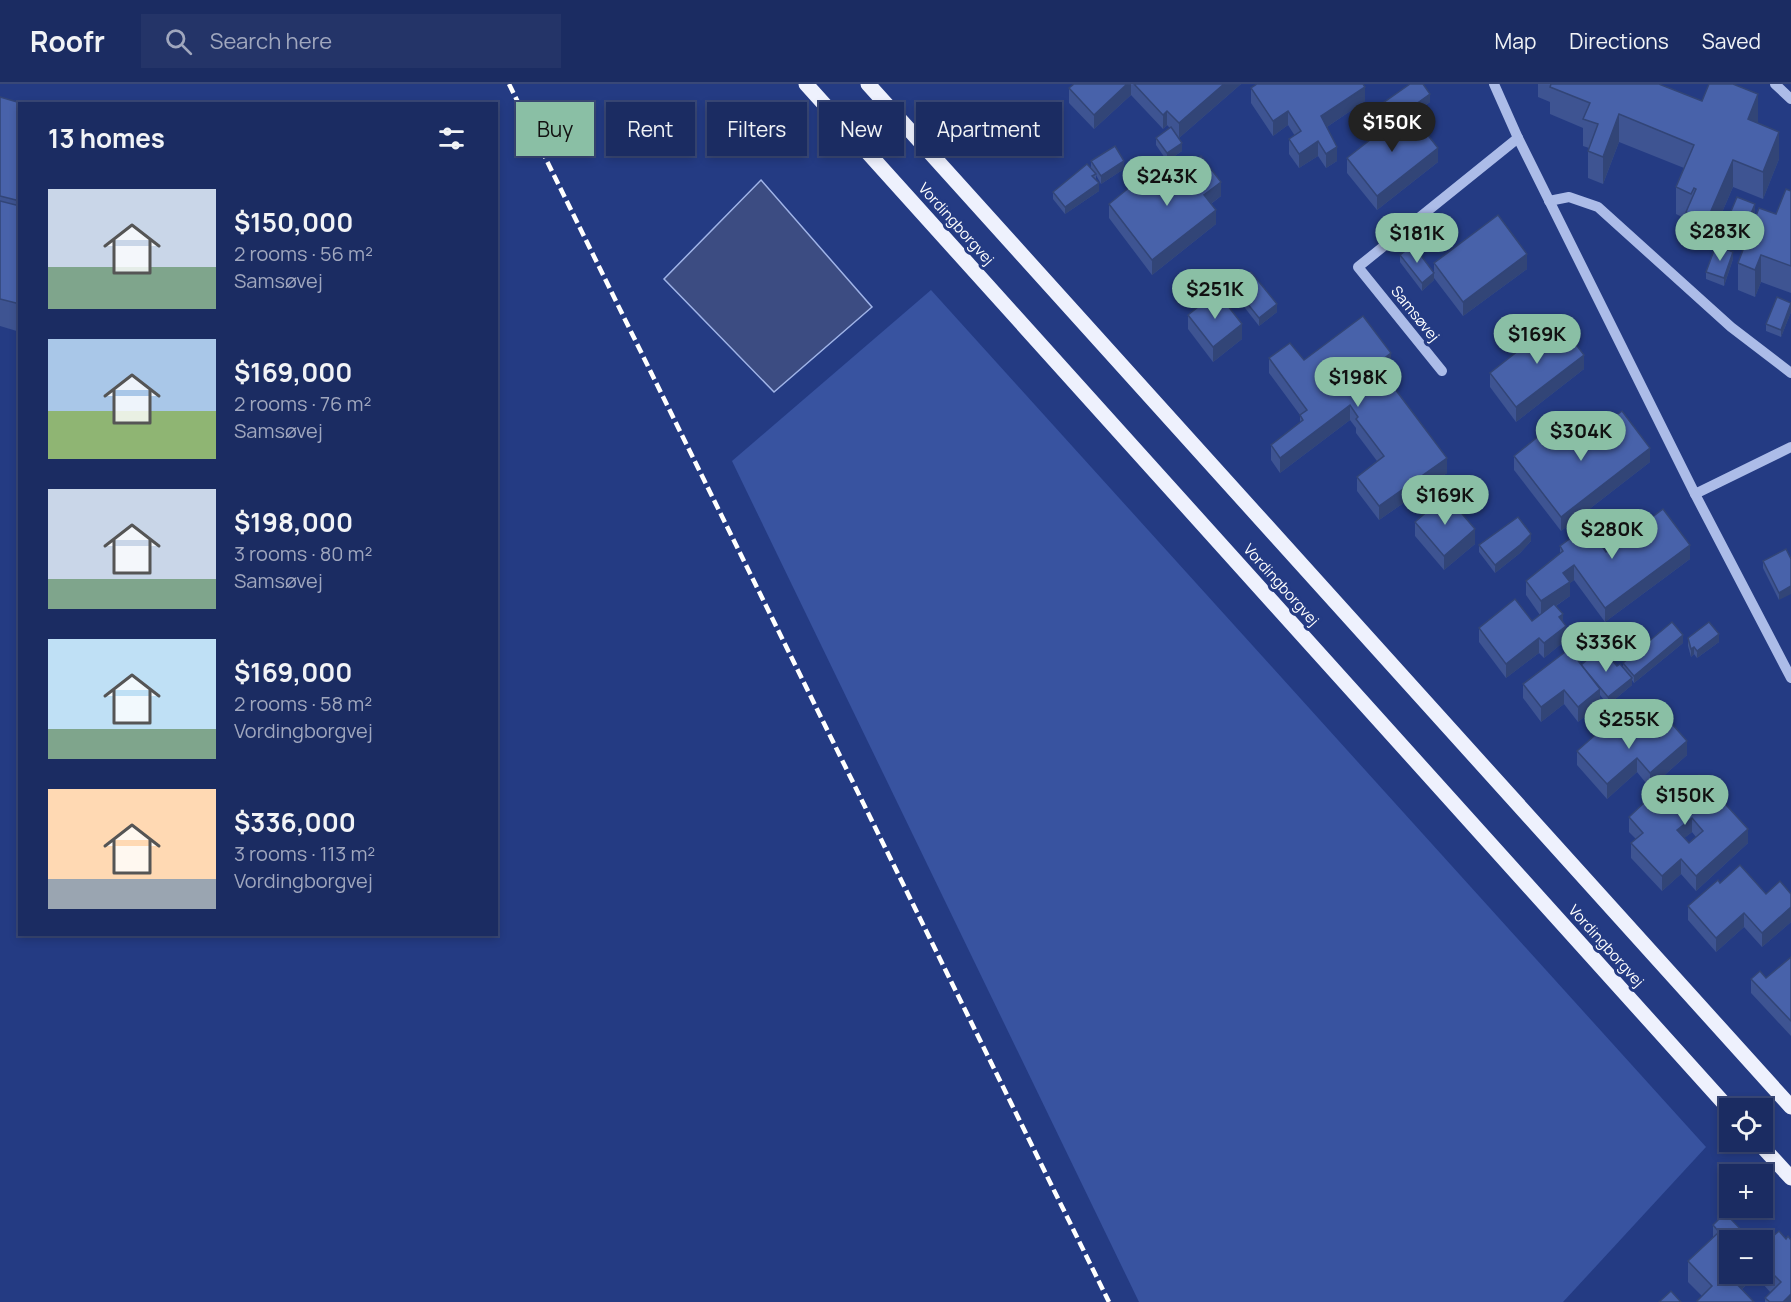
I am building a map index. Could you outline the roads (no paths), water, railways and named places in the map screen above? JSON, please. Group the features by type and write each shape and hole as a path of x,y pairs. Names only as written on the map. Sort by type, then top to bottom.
{"main road":[{"name":"Vordingborgvej","path":"806,84 1719,1098"},
{"name":"Vordingborgvej","path":"868,84 1791,1107"},
{"path":"1767,1152 1791,1178"}],"street":[{"path":"1494,84 1518,138 1695,494 1791,678"},
{"path":"1775,84 1791,99"},
{"name":"Samsøvej","path":"1442,371 1358,267 1518,138"},
{"path":"1549,201 1569,197 1598,207 1731,327 1791,373"},
{"path":"1695,494 1791,447"}],"railway":[{"path":"509,84 1109,1302"}]}
